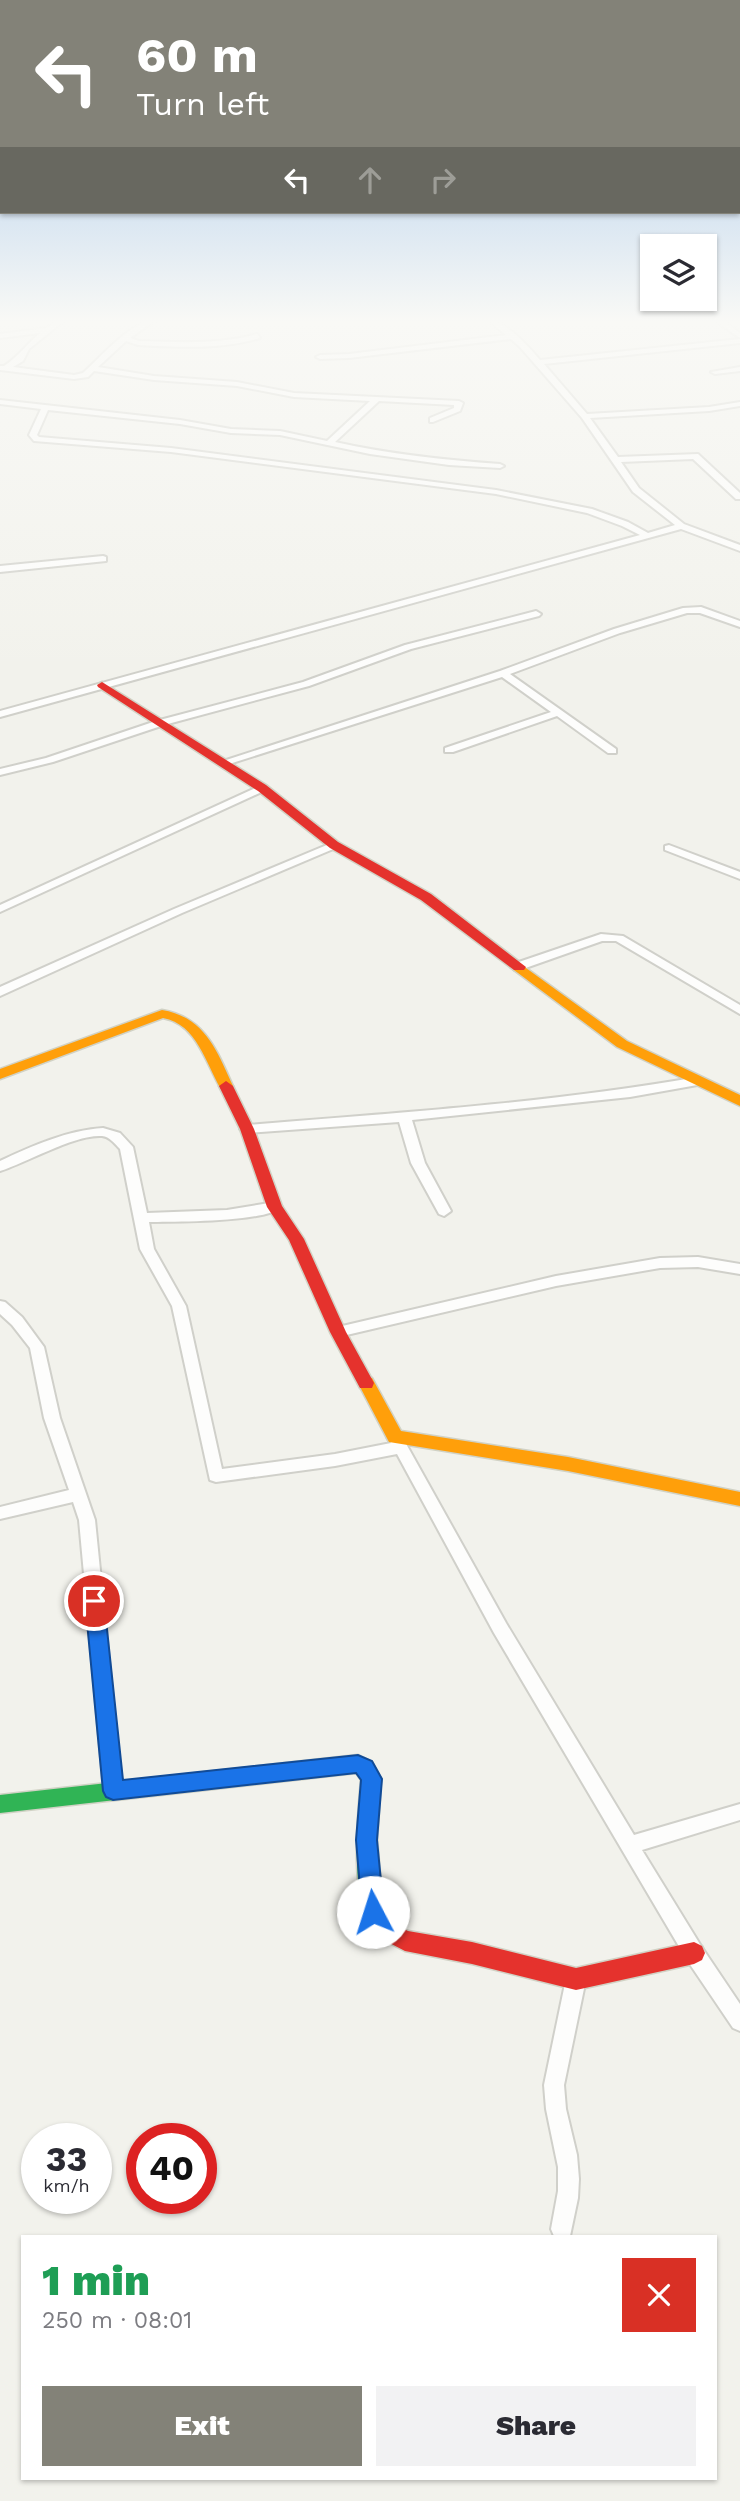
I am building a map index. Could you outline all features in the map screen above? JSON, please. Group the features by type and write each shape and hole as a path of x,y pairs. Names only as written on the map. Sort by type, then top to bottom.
{"street":[{"path":"35,437 171,450 496,492 533,502 599,512 621,520 644,534"},
{"path":"301,437 420,459 500,466"},
{"path":"330,442 336,437"},
{"path":"599,437 636,490 681,526 740,548"},
{"path":"615,460 695,456 739,497"},
{"path":"0,714 510,575 644,534 681,526"},
{"path":"0,569 103,559"},
{"path":"222,763 503,673 617,631 686,610 701,610 740,624"},
{"path":"0,772 49,760 160,723 306,684 408,647 536,614"},
{"path":"503,673 612,751"},
{"path":"102,685 262,788 334,845 426,897 622,1044 740,1101"},
{"path":"449,751 560,712"},
{"path":"0,909 262,788"},
{"path":"0,992 178,911 208,901 334,845"},
{"path":"669,848 740,876"},
{"path":"517,967 601,937 611,936 630,944 740,1010"},
{"path":"0,1074 162,1014 174,1014 185,1019 208,1049 247,1129 275,1207 296,1239 338,1332 500,1628 694,1953 740,2021"},
{"path":"247,1129 404,1117 630,1093 698,1081"},
{"path":"404,1117 418,1163 444,1211"},
{"path":"0,1166 33,1151 88,1133 103,1132 115,1136 126,1147 147,1249 179,1306 216,1476 335,1460 397,1442 512,1453 634,1474 740,1499"},
{"path":"141,1218 227,1215 275,1207"},
{"path":"338,1332 556,1281 660,1263 698,1262 740,1269"},
{"path":"0,1306 17,1321 37,1346 52,1418 86,1520 113,1791"},
{"path":"0,1513 78,1494"},
{"path":"0,1804 358,1764 365,1768 372,1779 367,1840 373,1912 385,1930 405,1941 472,1953 576,1979 694,1953"},
{"path":"629,1845 740,1812"},
{"path":"562,2229 570,2180 560,2122 553,2102 554,2085 576,1979"}],"traffic: fast":[{"path":"0,1804 358,1764 365,1768 371,1779 367,1840 373,1912 384,1929"}],"traffic: slow":[{"path":"519,967 622,1044 740,1101"},
{"path":"0,1074 162,1014 185,1021 194,1030 209,1051 226,1086"},
{"path":"366,1383 395,1437 568,1464 740,1499"}],"traffic: jam":[{"path":"102,685 262,788 334,845 426,897 519,967"},
{"path":"226,1086 247,1129 275,1207 296,1239 338,1332 366,1383"},
{"path":"384,1929 405,1941 472,1953 576,1979 694,1953"}],"route":[{"path":"94,1601 113,1791 358,1764 365,1768 372,1779 367,1840 373,1912"}]}
